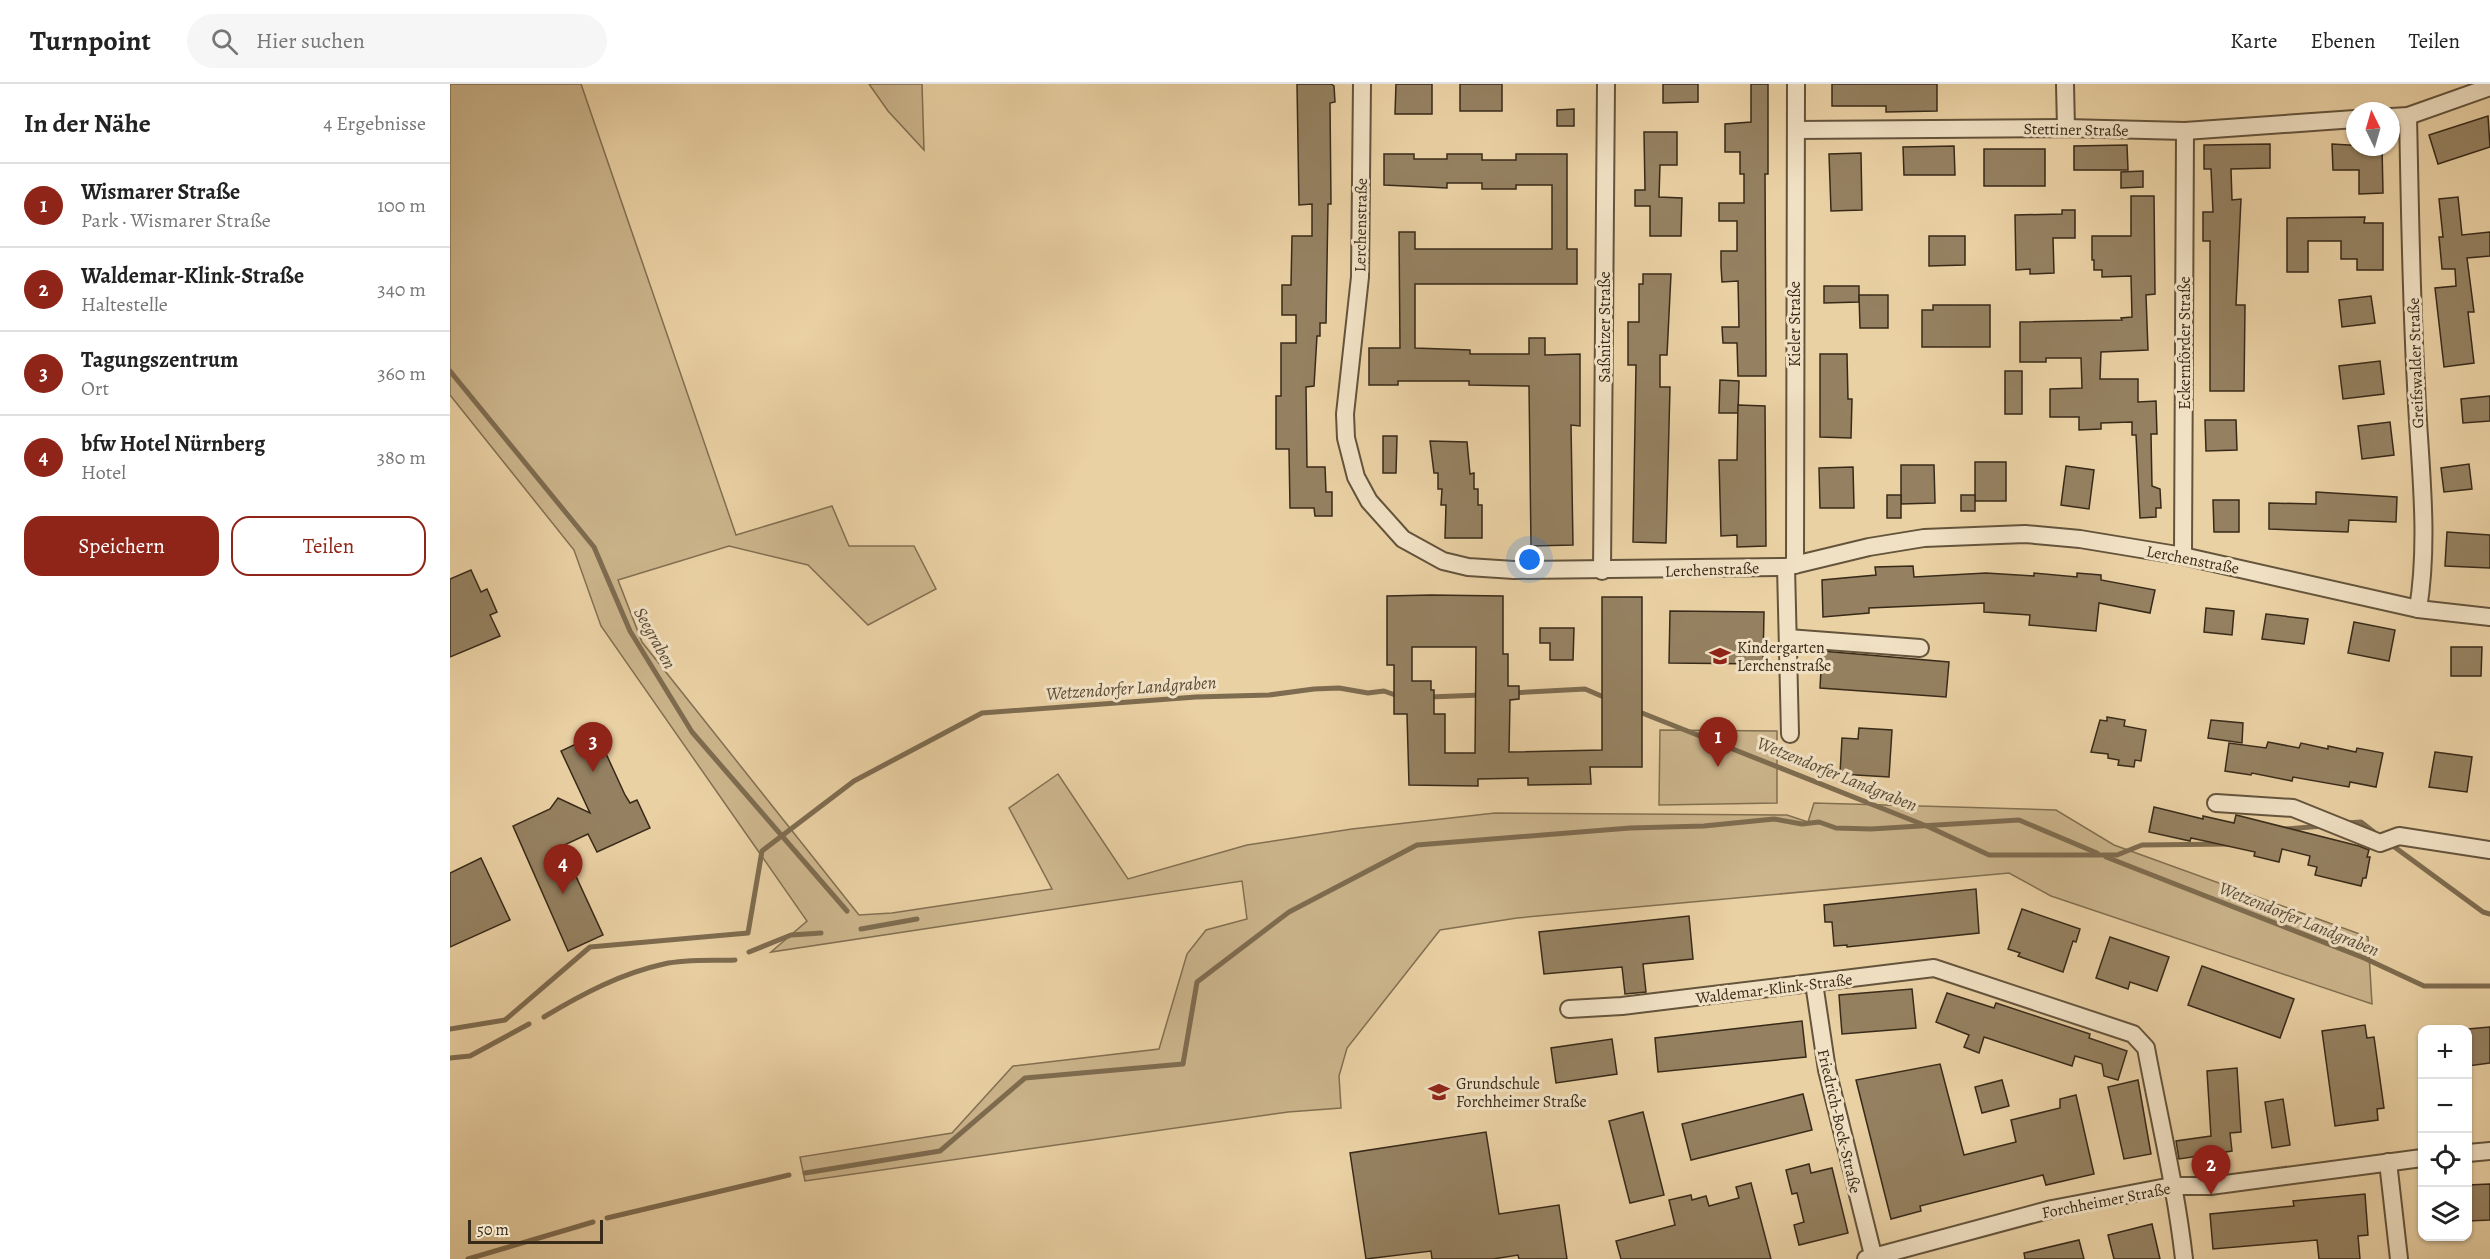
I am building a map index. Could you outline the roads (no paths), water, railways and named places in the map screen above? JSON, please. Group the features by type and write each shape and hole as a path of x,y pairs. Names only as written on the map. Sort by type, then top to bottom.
{"street":[{"name":"Lerchenstraße","path":"1362,84 1360,277 1345,414 1346,438 1356,477 1369,501 1403,539 1443,561 1468,567 1514,570 1602,571 1790,566 1869,547 1924,538 2025,534 2080,539 2183,556 2418,609 2490,617"},
{"name":"Saßnitzer Straße","path":"1602,571 1606,84"},
{"name":"Kieler Straße","path":"1790,734 1788,638 1796,84"},
{"path":"2065,84 2066,128"},
{"path":"2400,116 2490,87"},
{"name":"Stettiner Straße","path":"1796,130 2066,128 2185,131 2346,120"},
{"name":"Eckernförder Straße","path":"2183,556 2185,131"},
{"name":"Greifswalder Straße","path":"2400,134 2424,573 2418,609"},
{"path":"1788,638 1920,648"},
{"path":"2216,803 2293,808 2380,843 2399,836 2490,850"},
{"name":"Waldemar-Klink-Straße","path":"1569,1009 1622,1006 1934,969 2133,1034 2146,1048 2178,1207 2184,1259"},
{"name":"Friedrich-Bock-Straße","path":"1814,983 1827,1070 1871,1258"},
{"path":"2472,1153 2490,1151"},
{"name":"Forchheimer Straße","path":"1871,1258 2060,1207 2172,1186 2210,1186 2418,1158"},
{"path":"2388,1162 2399,1259"}],"waterway":[{"name":"Seegraben","path":"450,371 594,547 630,631 692,732 847,911"},
{"name":"Wetzendorfer Landgraben","path":"450,1029 505,1020 590,947 748,933 762,851 854,781 982,713 1196,697 1269,695 1314,689 1339,688 1368,693 1384,691 1398,696"},
{"name":"Wetzendorfer Landgraben","path":"1512,693 1585,689 1606,698"},
{"name":"Wetzendorfer Landgraben","path":"1429,697 1482,695"},
{"name":"Wetzendorfer Landgraben","path":"1637,711 1929,827 1989,855 2117,855 2142,845 2230,844"},
{"name":"Wetzendorfer Landgraben","path":"805,1173 940,1151 1025,1078 1183,1064 1197,982 1289,912 1417,845 1630,828 1704,826 1774,819 1802,824 1819,822 1836,828 1871,829 2019,820 2097,853"},
{"name":"Wetzendorfer Landgraben","path":"2347,823 2361,822 2379,836"},
{"name":"Wetzendorfer Landgraben","path":"2285,829 2323,826"},
{"name":"Wetzendorfer Landgraben","path":"2389,843 2483,912 2490,914"},
{"name":"Wetzendorfer Landgraben","path":"2106,857 2364,958 2424,986 2490,986"},
{"path":"861,929 917,919"},
{"path":"749,952 791,935 821,933"},
{"path":"544,1017 602,985 648,968 682,961 735,960"},
{"path":"450,1058 470,1056 529,1024"},
{"name":"Wetzendorfer Landgraben","path":"607,1218 789,1175"},
{"name":"Wetzendorfer Landgraben","path":"468,1259 593,1222"}],"place":[{"name":"Kindergarten Lerchenstraße","path":"1720,656"},
{"name":"Wismarer Straße","path":"1718,767"},
{"name":"Tagungszentrum","path":"593,772"},
{"name":"bfw Hotel Nürnberg","path":"563,894"},
{"name":"Grundschule Forchheimer Straße","path":"1439,1092"},
{"name":"Waldemar-Klink-Straße","path":"2211,1195"}]}
